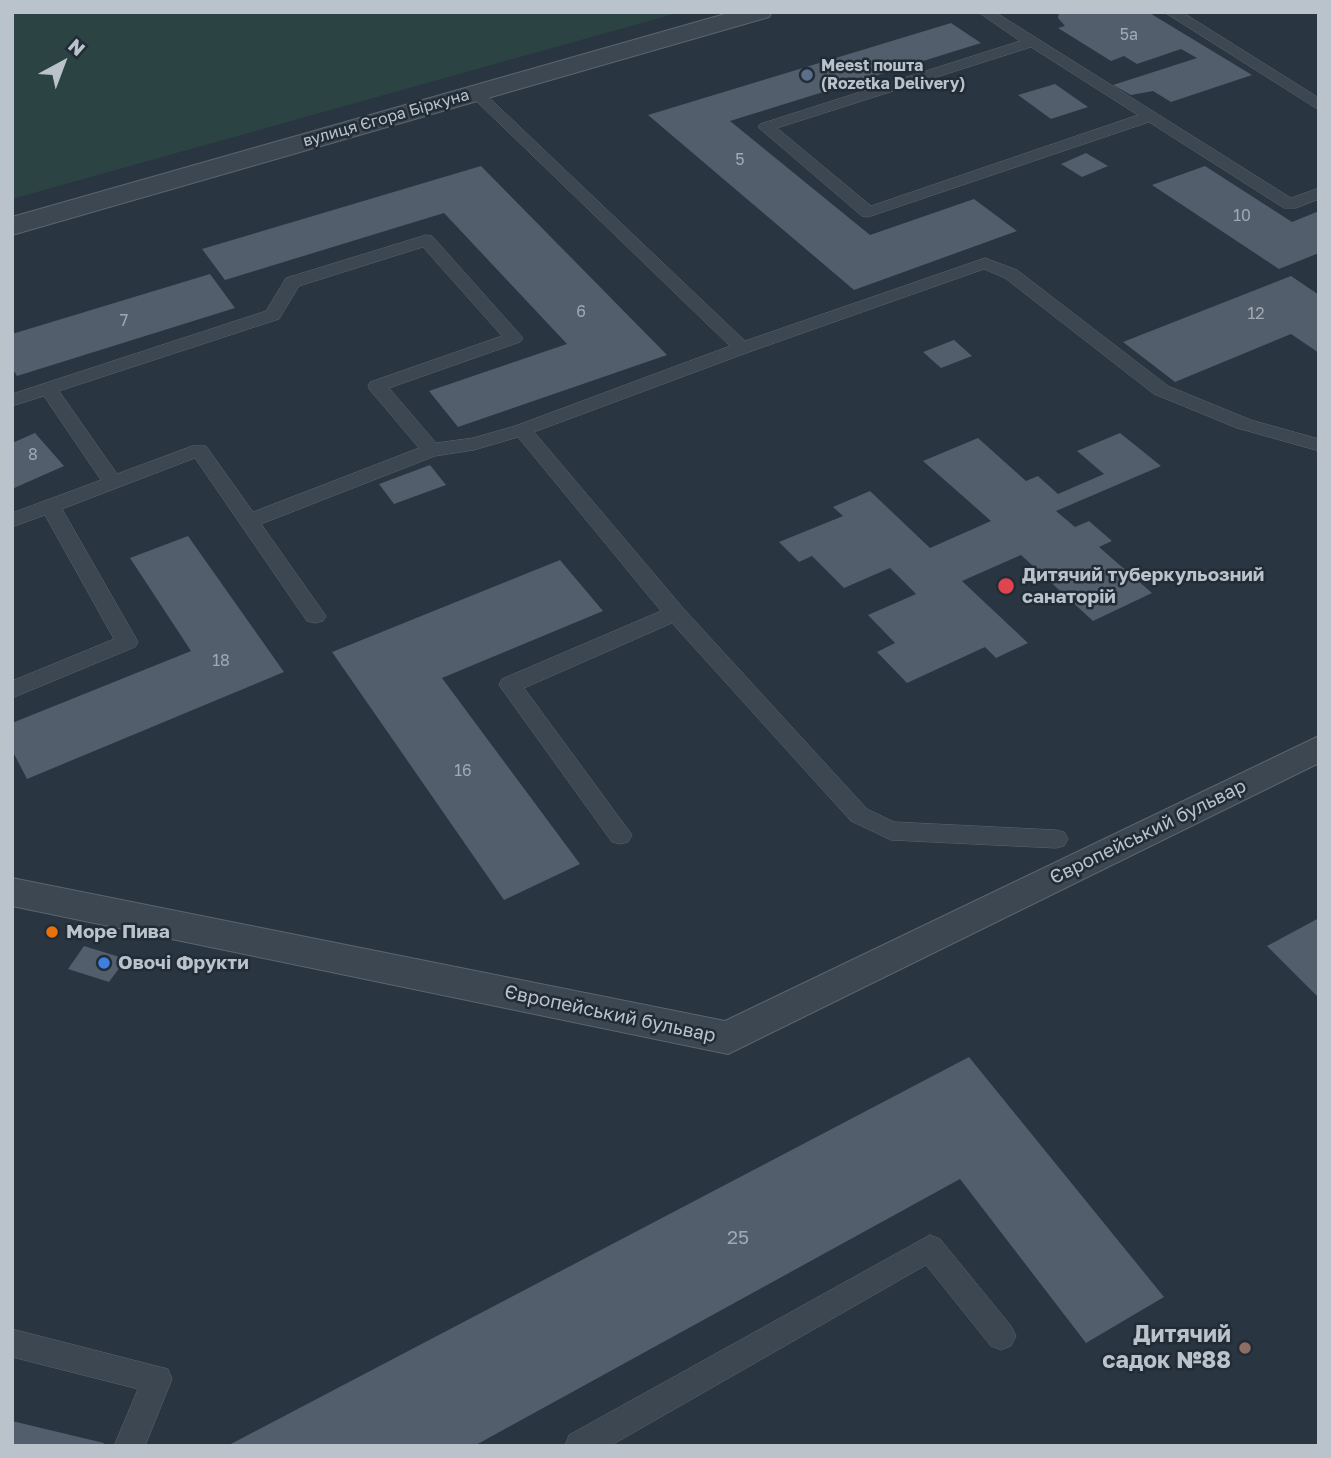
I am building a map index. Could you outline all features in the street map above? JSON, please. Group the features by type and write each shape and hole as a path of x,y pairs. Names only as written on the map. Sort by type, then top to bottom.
{"street":[{"name":"вулиця Єгора Біркуна","path":"12,226 760,12"},
{"path":"12,237 60,212"},
{"name":"Європейський бульвар","path":"12,892 728,1038 1319,748"}],"lane":[{"path":"985,12 1290,204 1319,192"},
{"path":"1171,12 1319,105"},
{"path":"1032,42 766,127 868,212 1149,117"},
{"path":"476,93 742,348"},
{"path":"12,400 273,315 292,282 426,240 514,338 377,386 430,450"},
{"path":"249,520 430,450 474,444 522,430 742,348 985,263 1011,274 1161,390 1244,424 1319,445"},
{"path":"48,388 111,481"},
{"path":"522,430 675,613 859,815 891,831 1056,839"},
{"path":"12,520 199,450 315,616"},
{"path":"12,690 127,642 50,505"},
{"path":"620,835 510,685 675,613"},
{"path":"580,1446 930,1248 1001,1336"},
{"path":"12,1343 157,1379 129,1446"}],"green space":[{"path":"12,12 681,12 12,199"}],"building":[{"path":"1059,12 1148,12 1252,75 1171,102 1153,91 1131,95 1113,85 1197,58 1181,49 1137,64 1124,56 1111,61 1058,28 1065,26 1058,18"},
{"path":"951,23 981,43 730,121 870,235 974,199 1017,231 854,290 648,115"},
{"path":"1055,84 1088,107 1051,119 1018,95"},
{"path":"1086,153 1108,166 1082,177 1061,164"},
{"path":"481,166 667,355 458,427 429,391 567,344 444,213 225,280 202,249"},
{"path":"1205,166 1292,222 1319,211 1319,253 1279,269 1152,185"},
{"path":"210,274 235,308 17,376 12,368 12,334"},
{"path":"1291,276 1319,295 1319,353 1291,334 1175,382 1123,342"},
{"path":"954,340 972,356 941,368 923,352"},
{"path":"35,433 64,466 12,489 12,443"},
{"path":"1120,433 1161,466 1056,511 1075,527 1089,521 1112,541 1099,547 1152,593 1093,621 1021,555 962,581 1028,643 996,658 985,647 907,683 877,652 895,643 868,615 916,594 890,568 844,588 812,556 799,562 779,542 843,516 833,507 870,491 930,548 991,521 923,461 978,438 1026,481 1038,476 1058,494 1104,474 1077,451"},
{"path":"430,465 446,485 394,504 379,484"},
{"path":"188,536 284,672 27,779 12,750 12,723 191,651 130,558"},
{"path":"560,560 603,611 442,678 580,864 504,900 332,652"},
{"path":"1319,918 1319,998 1267,946"},
{"path":"84,946 126,959 109,982 68,969"},
{"path":"969,1057 1164,1297 1086,1343 960,1179 474,1446 227,1446"},
{"path":"12,1421 104,1443 103,1446 12,1446"}],"place":[{"name":"Meest пошта (Rozetka Delivery)","path":"807,75"},
{"name":"Дитячий туберкульозний санаторій","path":"1006,586"},
{"name":"Море Пива","path":"52,932"},
{"name":"Овочі Фрукти","path":"104,963"},
{"name":"Дитячий садок №88","path":"1245,1348"}]}
